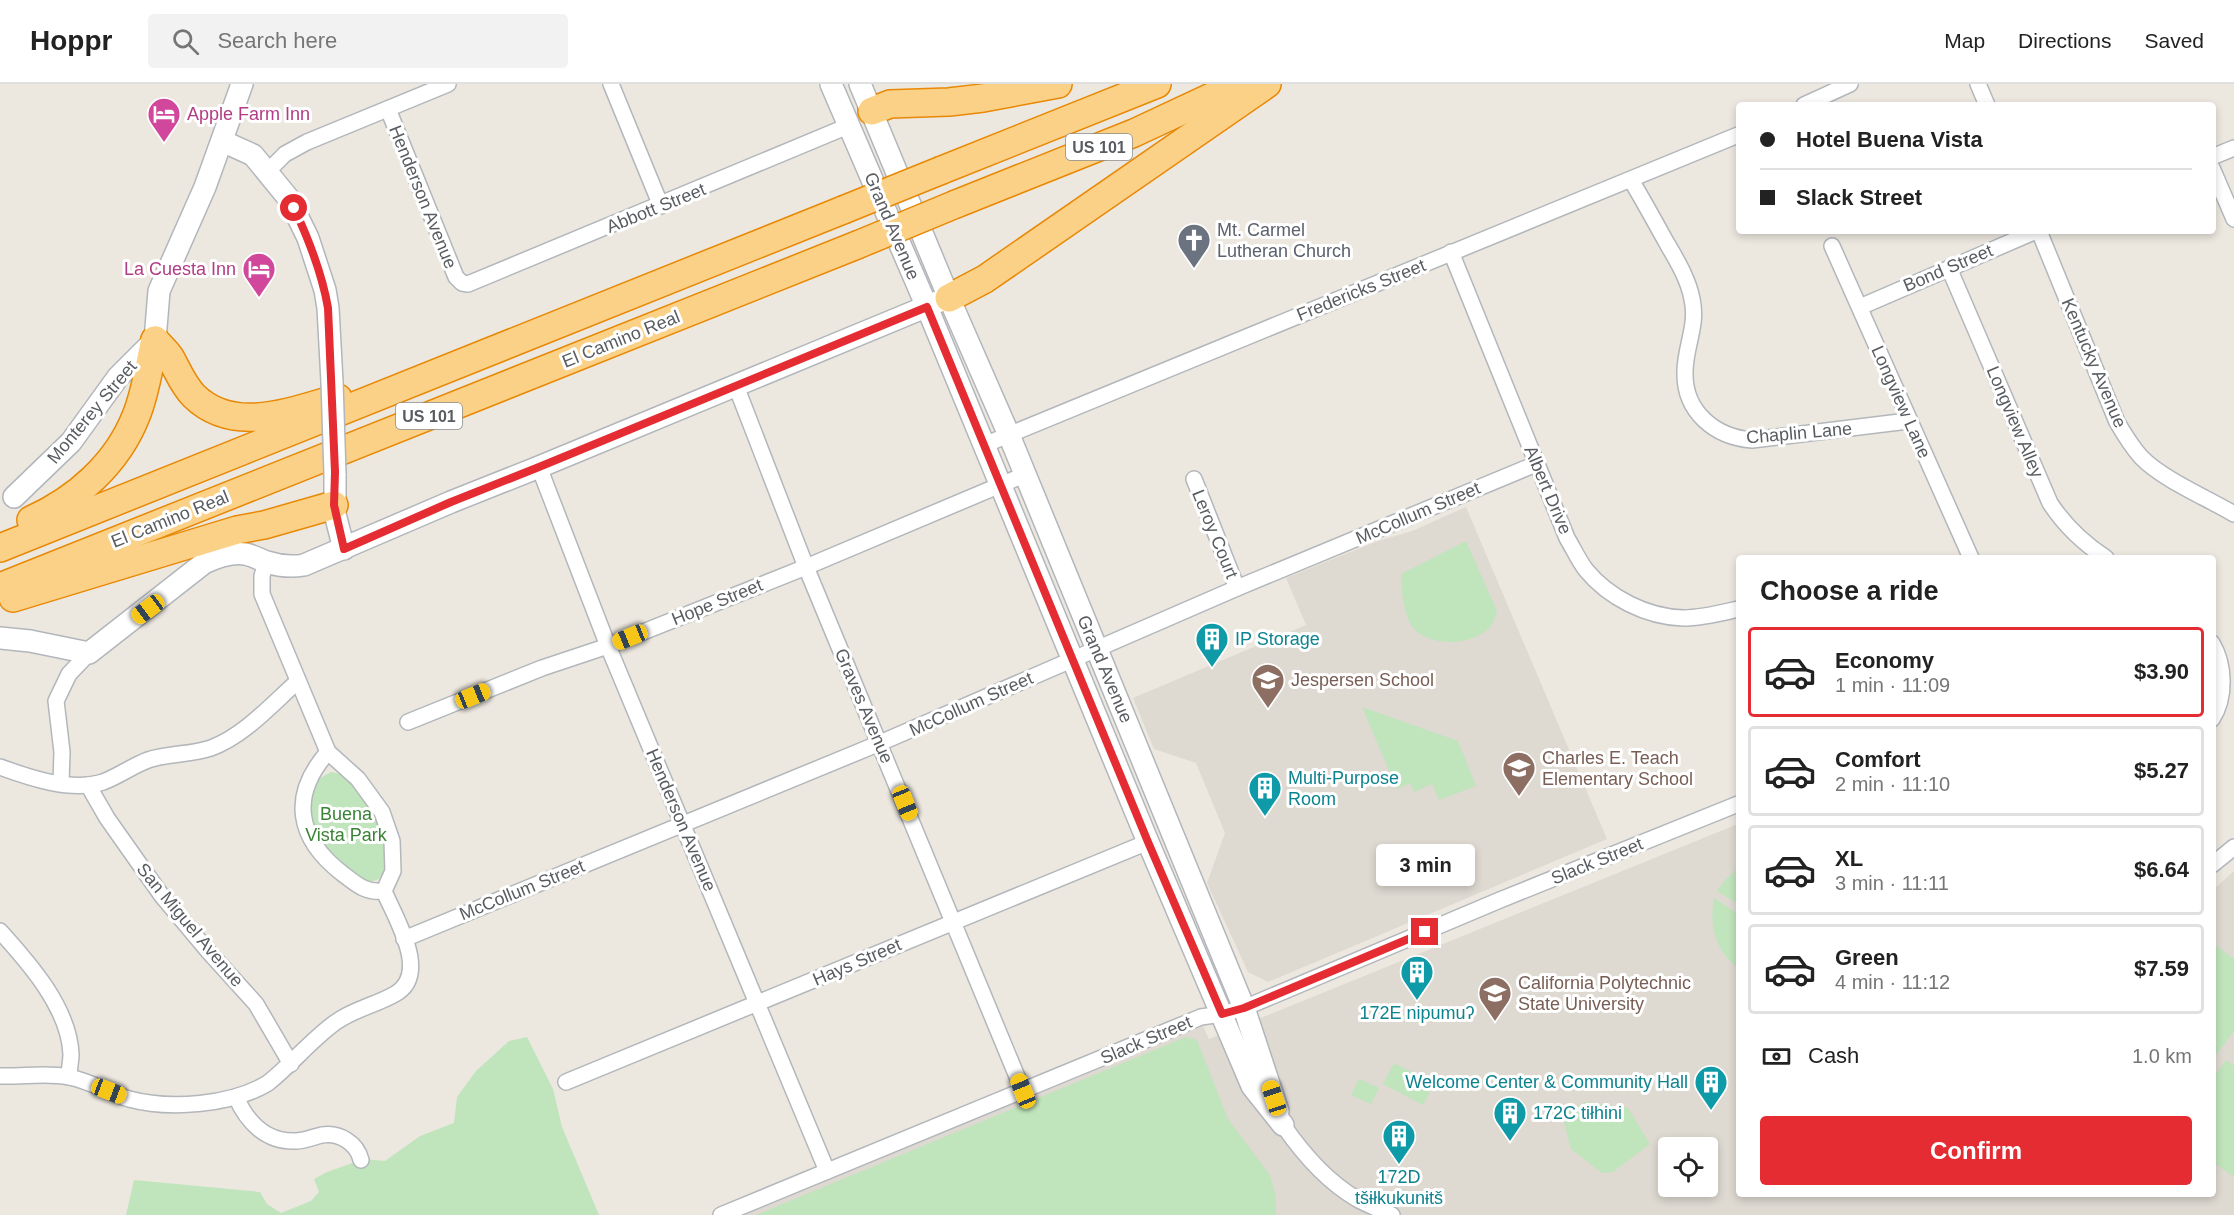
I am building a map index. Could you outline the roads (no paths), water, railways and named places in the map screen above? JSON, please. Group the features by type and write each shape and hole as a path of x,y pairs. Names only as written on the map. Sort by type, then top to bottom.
{"highway":[{"path":"872,111 890,104 949,102 983,98 1058,84"},
{"name":"El Camino Real","path":"0,548 1157,84"},
{"name":"El Camino Real","path":"0,587 1134,133 1239,84"},
{"path":"938,303 985,279 1267,84"},
{"path":"155,340 169,356 194,396 214,410 234,417 253,418 275,415 366,390 386,395"},
{"path":"0,534 62,503 86,486 108,463 128,434 137,414 155,340"},
{"path":"0,602 237,530 264,525 334,505"}],"street":[{"path":"155,340 159,291 205,187 242,84"},
{"path":"267,172 285,154 448,84"},
{"path":"611,84 661,206"},
{"name":"Grand Avenue","path":"831,84 849,126 938,303 1009,435 1244,1008 1283,1125"},
{"name":"Grand Avenue","path":"860,84 872,111 938,303 984,446 1252,1086 1301,1151 1329,1179 1357,1199 1392,1215"},
{"path":"1811,102 1850,84"},
{"path":"1978,84 1986,102"},
{"name":"Henderson Avenue","path":"387,109 456,277 462,282"},
{"path":"849,126 872,111"},
{"name":"Abbott Street","path":"462,282 468,284 661,206 849,126"},
{"name":"Fredericks Street","path":"984,446 1736,136"},
{"path":"222,141 253,155 267,172 294,208 308,237 318,268 328,308 335,474 334,505 344,549"},
{"path":"2216,155 2234,148"},
{"path":"2216,177 2234,219"},
{"name":"Chaplin Lane","path":"1631,180 1688,283 1694,318 1685,371 1686,385 1694,408 1708,423 1725,435 1752,440 1908,421"},
{"name":"Bond Street","path":"1860,307 2030,234"},
{"name":"Kentucky Avenue","path":"2038,234 2117,422 2128,440 2142,458 2163,473 2234,514"},
{"name":"Longview Lane","path":"1832,246 1970,555"},
{"name":"Albert Drive","path":"1451,252 1567,538 1586,570 1613,595 1646,612 1683,618 1720,614 1736,610"},
{"name":"Longview Alley","path":"1948,268 2050,503 2073,532 2102,555"},
{"path":"61,783 62,752 56,701 69,674 89,653 204,563 232,554 245,554 266,562 292,567 304,565 451,502 938,303"},
{"name":"Monterey Street","path":"14,497 71,442 118,377 155,340"},
{"name":"Graves Avenue","path":"736,386 806,567 1023,1091"},
{"name":"McCollum Street","path":"404,939 880,743 1237,588 1536,464"},
{"name":"Henderson Avenue","path":"539,467 608,646 827,1171"},
{"name":"Hope Street","path":"408,722 806,567 1024,475"},
{"name":"Leroy Court","path":"1194,479 1237,588"},
{"path":"0,1076 69,1077 129,1098 151,1103 174,1105 236,1097 258,1089 291,1064 338,1021 397,993 406,985 410,974 410,952 384,891 393,871 392,841 382,812 358,779 328,752 262,594 262,576 266,562"},
{"path":"0,639 30,641 89,653"},
{"path":"2216,651 2222,667 2221,701 2216,713"},
{"path":"0,767 33,778 61,783 88,785 111,779 151,759 209,749 226,741 298,681"},
{"path":"328,752 308,779 305,788 303,808 307,827 319,851 331,865 364,890 384,891"},
{"name":"San Miguel Avenue","path":"88,785 106,818 162,896 256,1004 291,1064"},
{"name":"Slack Street","path":"721,1215 1201,1017 1244,1008 1500,900 1736,805"},
{"name":"Hays Street","path":"567,1082 1148,842"},
{"path":"2216,862 2234,847"},
{"path":"0,931 29,962 51,996 67,1032 71,1053 69,1077"},
{"path":"236,1097 241,1110 251,1122 269,1136 296,1142 323,1135 335,1135 355,1146 362,1160"}],"place":[{"name":"Apple Farm Inn","path":"164,143"},
{"name":"Mt. Carmel Lutheran Church","path":"1194,269"},
{"name":"La Cuesta Inn","path":"259,298"},
{"name":"IP Storage","path":"1212,668"},
{"name":"Jespersen School","path":"1268,709"},
{"name":"Charles E. Teach Elementary School","path":"1519,797"},
{"name":"Multi-Purpose Room","path":"1265,817"},
{"name":"172E nipumuʔ","path":"1417,1001"},
{"name":"California Polytechnic State University","path":"1495,1022"},
{"name":"Welcome Center & Community Hall","path":"1711,1111"},
{"name":"172C tiłhini","path":"1510,1142"},
{"name":"172D tšɨłkukunɨtš","path":"1399,1165"}],"park label":[{"name":"Buena Vista Park","path":"346,824"}]}
